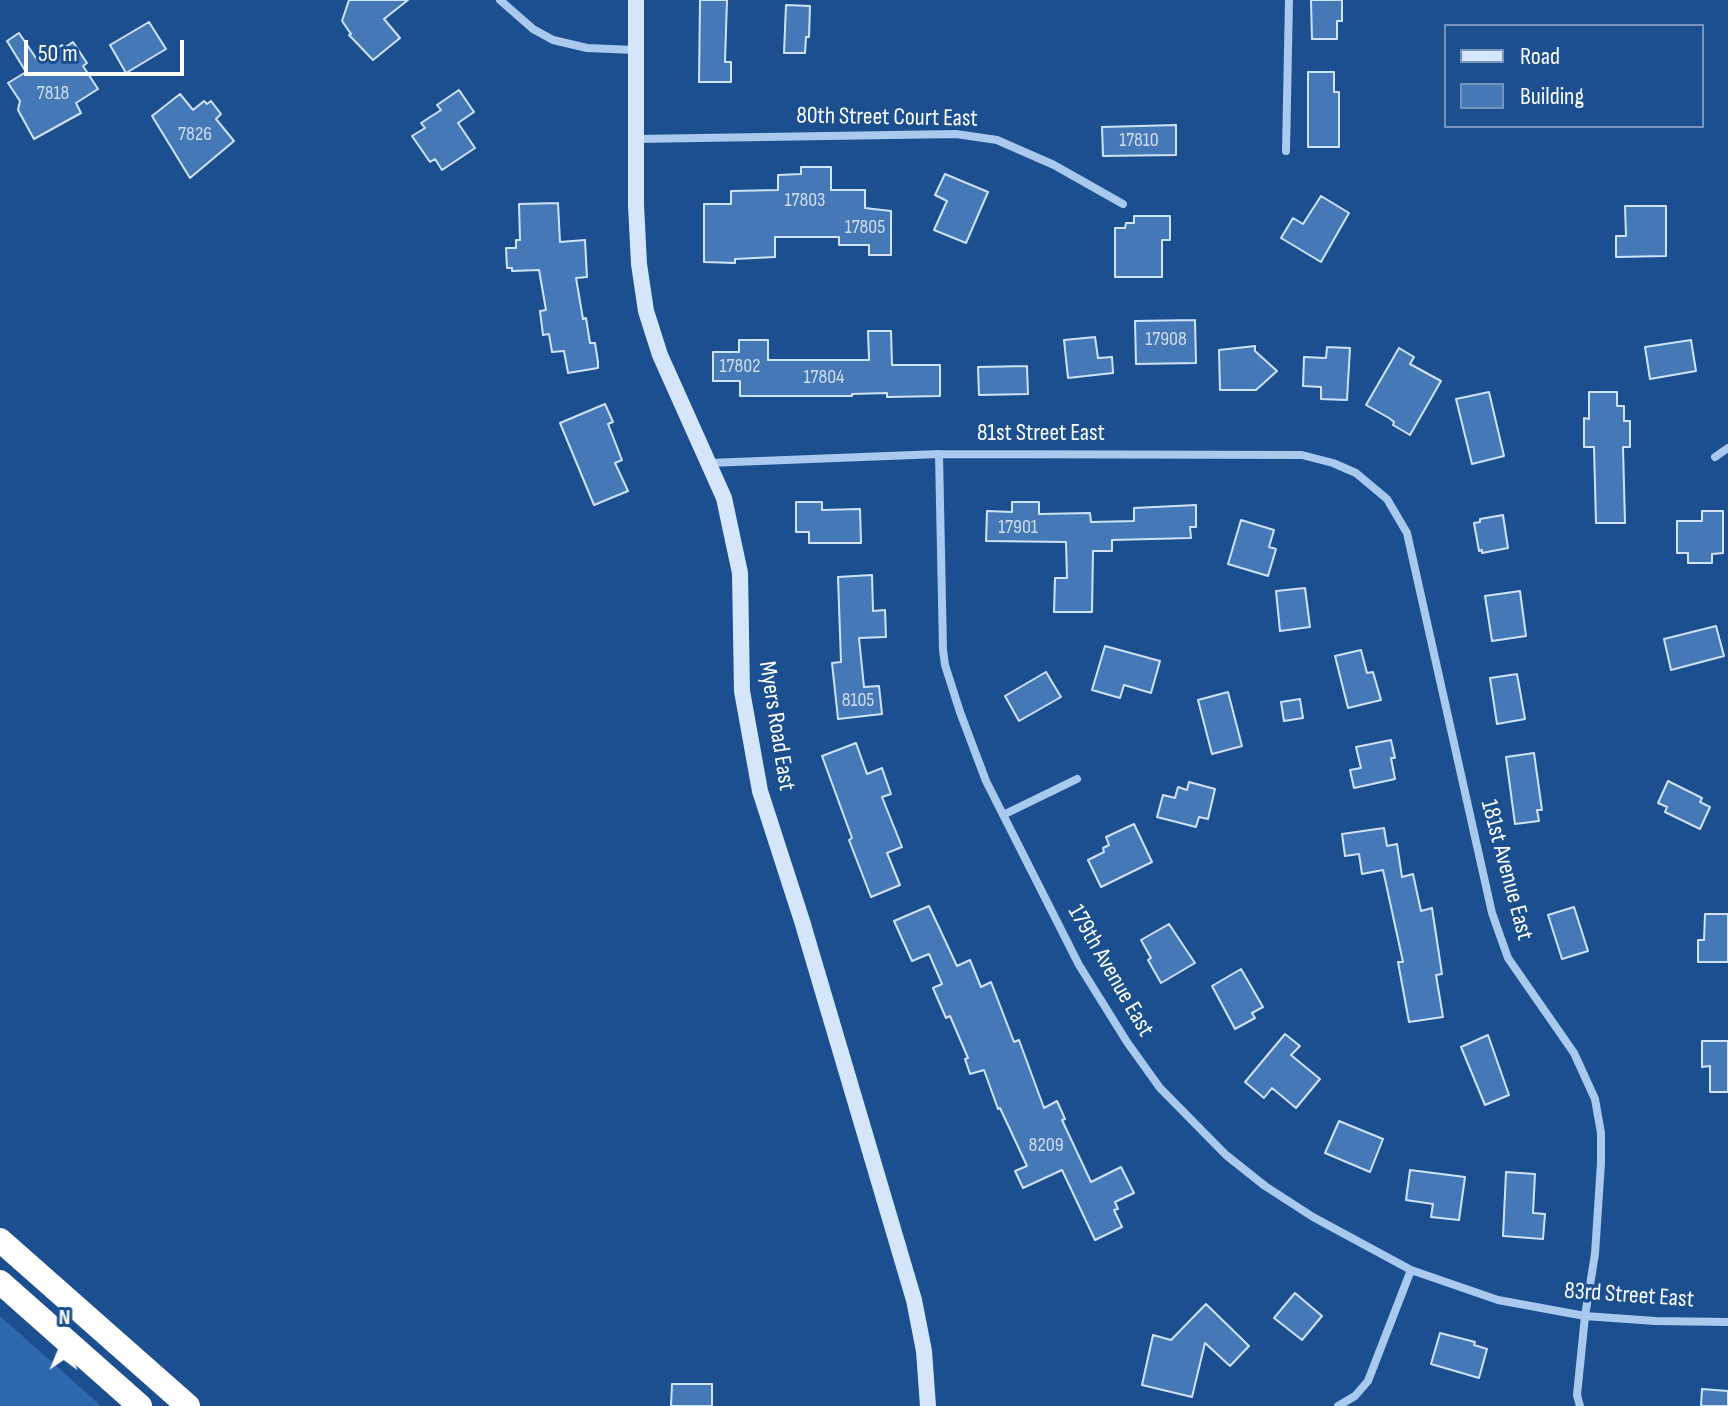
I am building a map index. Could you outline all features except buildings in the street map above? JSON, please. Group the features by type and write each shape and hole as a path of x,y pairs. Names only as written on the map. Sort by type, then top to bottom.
{"highway":[{"path":"0,1240 188,1406"},
{"path":"0,1282 140,1406"}],"street":[{"path":"500,0 533,29 553,40 587,48 635,50"},
{"name":"Myers Road East","path":"636,0 634,139 639,264 646,311 660,355 724,498 736,545 741,587 742,691 760,791 802,921 914,1300 924,1351 928,1406"},
{"path":"1286,151 1289,0"},
{"name":"80th Street Court East","path":"634,139 956,134 997,140 1054,165 1123,204"},
{"path":"1715,457 1728,448"},
{"name":"81st Street East","path":"708,463 939,454 1302,455 1333,463 1368,481"},
{"name":"179th Avenue East","path":"939,454 945,665 986,781 1079,965 1127,1042 1160,1088 1226,1155 1265,1186 1313,1217 1411,1270 1475,1293 1527,1306"},
{"name":"181st Avenue East","path":"1368,481 1397,513 1407,533 1479,861 1503,943 1521,978 1574,1053 1595,1099 1601,1133 1601,1163 1595,1254 1577,1395 1580,1406"},
{"path":"1003,815 1077,779"},
{"path":"1338,1406 1355,1396 1368,1381 1411,1270"},
{"name":"83rd Street East","path":"1527,1306 1585,1316 1728,1322"}],"shaded area":[{"path":"0,1316 101,1406 0,1406"}]}
